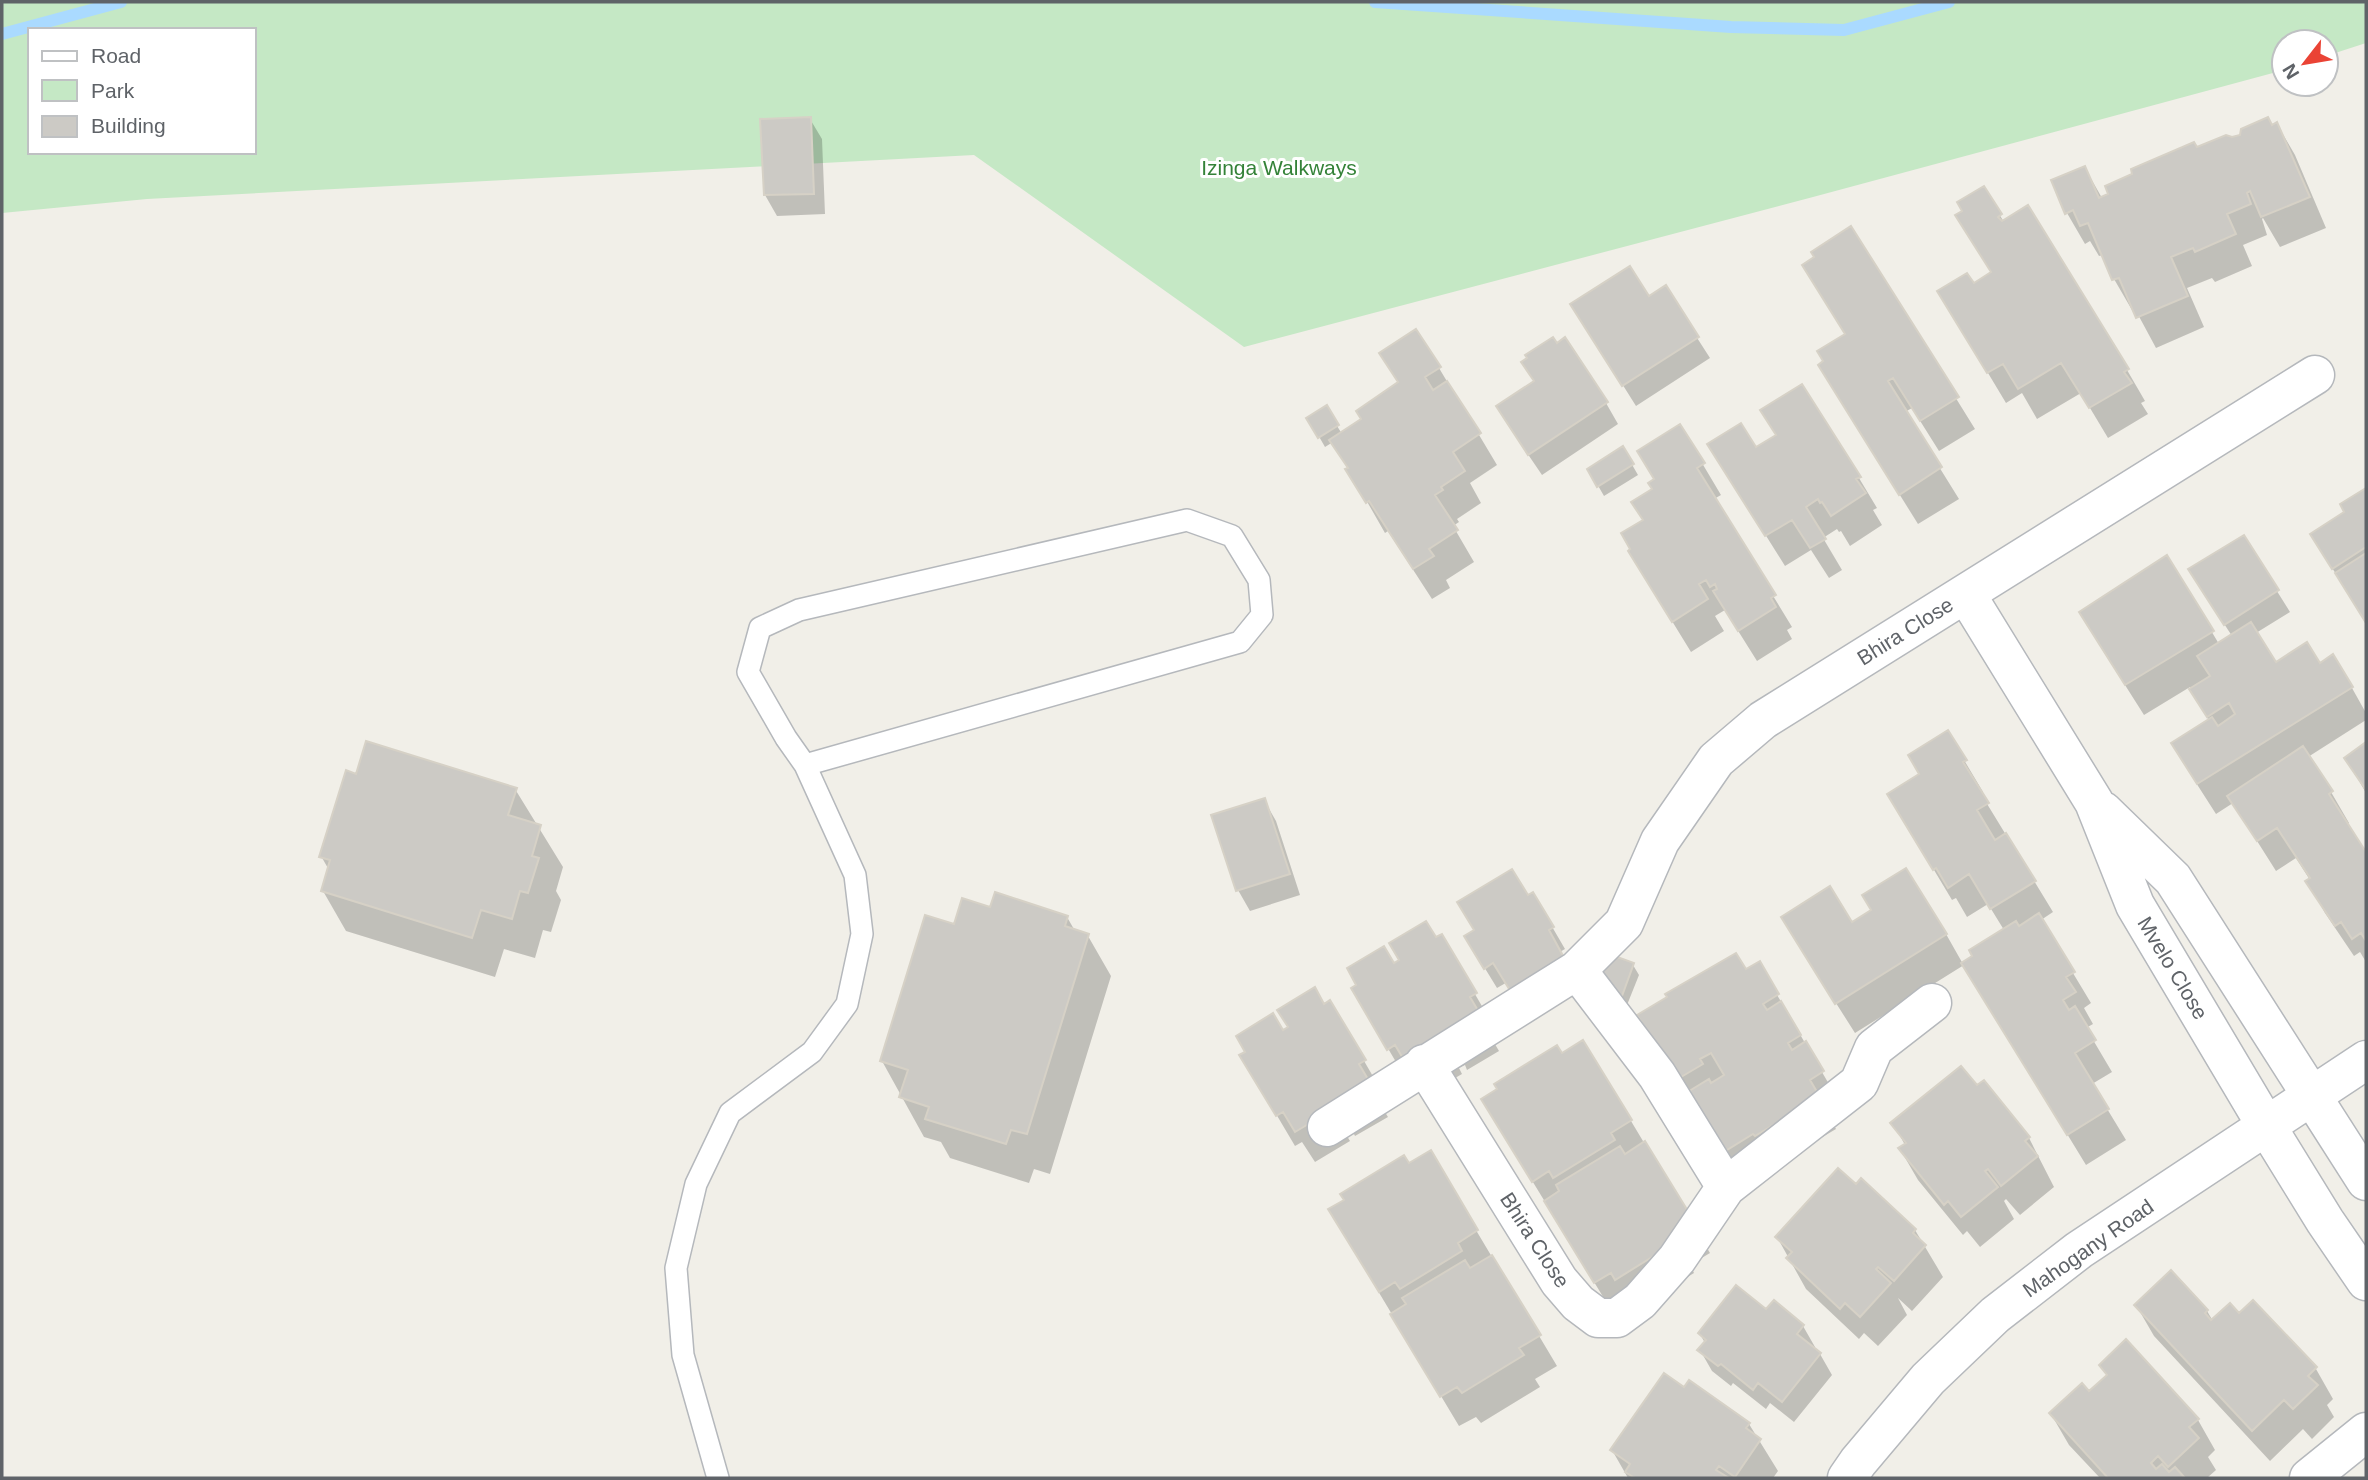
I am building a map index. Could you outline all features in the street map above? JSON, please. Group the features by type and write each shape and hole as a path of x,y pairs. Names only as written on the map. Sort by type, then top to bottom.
{"street":[{"name":"Bhira Close","path":"1327,1127 1577,970 1624,923 1660,841 1716,760 1763,720 2315,375"},
{"name":"Mvelo Close","path":"1966,594 2094,802 2134,905 2267,1127 2366,1281"},
{"name":"Mvelo Close","path":"2094,802 2173,879 2366,1181"},
{"path":"1577,970 1657,1075 1726,1186"},
{"name":"Bhira Close","path":"1424,1064 1559,1281 1578,1303 1598,1318 1617,1318 1640,1301 1677,1259 1726,1186 1859,1083 1874,1048 1932,1003"},
{"name":"Mahogany Road","path":"1847,1478 1928,1379 1995,1315 2079,1250 2366,1060"},
{"path":"2309,1478 2366,1432"}],"lane":[{"path":"718,1478 683,1355 676,1268 696,1184 730,1113 812,1052 847,1004 862,934 855,875 805,765 748,672 760,628 799,610 1187,520 1232,536 1259,580 1262,615 1240,642 805,765"}],"green space":[{"name":"Izinga Walkways","path":"2,2 2366,2 2366,43 2340,51 2340,28 2270,28 2270,74 1244,347 974,155 147,199 2,213"}],"building":[{"path":"811,117 814,194 764,195 760,119"},
{"path":"2268,117 2272,125 2277,122 2310,197 2261,217 2250,191 2247,193 2251,204 2227,214 2236,234 2195,252 2193,248 2171,257 2188,296 2136,318 2119,278 2112,280 2088,223 2080,226 2073,210 2065,214 2051,180 2085,166 2099,198 2108,194 2105,186 2132,174 2131,169 2194,142 2197,147 2226,135 2240,135 2241,129"},
{"path":"1984,186 2002,214 1998,217 2002,221 2028,205 2129,369 2124,372 2132,383 2089,408 2061,363 2018,389 2003,364 1987,373 1937,291 1967,273 1974,283 1991,272 1955,215 1962,211 1957,202"},
{"path":"1851,226 1959,397 1920,421 1893,378 1888,381 1942,467 1899,495 1818,365 1823,361 1817,351 1845,334 1802,265 1814,257 1811,252"},
{"path":"1630,266 1649,296 1666,285 1699,337 1622,386 1570,304"},
{"path":"1416,329 1441,367 1425,377 1433,390 1447,381 1481,433 1453,452 1465,471 1441,487 1443,490 1435,495 1458,530 1429,549 1434,556 1413,569 1369,501 1366,503 1345,469 1348,468 1329,440 1361,419 1356,411 1398,382 1379,353"},
{"path":"1553,337 1557,343 1565,337 1608,402 1528,455 1496,406 1534,381 1521,362 1527,358 1525,355"},
{"path":"1802,384 1861,477 1856,479 1866,493 1831,516 1818,499 1806,507 1826,539 1810,548 1792,520 1765,536 1707,444 1741,423 1756,447 1776,435 1760,410"},
{"path":"1327,405 1339,425 1318,438 1306,418"},
{"path":"1680,424 1705,463 1697,468 1776,595 1771,598 1776,607 1738,631 1713,591 1717,589 1715,584 1710,587 1706,580 1699,584 1708,599 1672,622 1628,551 1630,549 1621,533 1643,520 1631,502 1652,489 1648,483 1654,479 1637,451"},
{"path":"1623,446 1634,464 1597,487 1587,469"},
{"path":"2366,488 2366,547 2332,569 2310,534 2344,512 2340,504"},
{"path":"2244,535 2279,590 2224,625 2188,569"},
{"path":"2366,553 2366,623 2335,573"},
{"path":"2167,555 2214,631 2125,685 2079,612"},
{"path":"2251,622 2276,662 2307,642 2320,663 2333,654 2353,687 2197,784 2171,743 2212,717 2218,726 2235,714 2229,703 2207,717 2189,689 2210,676 2197,656"},
{"path":"1948,730 1967,760 1963,762 1989,803 1977,810 1995,840 2006,833 2036,881 1990,909 1969,874 1948,888 1936,868 1933,870 1887,794 1919,774 1908,755"},
{"path":"366,741 517,788 508,815 541,825 532,856 539,858 528,893 520,891 512,919 481,910 472,938 321,891 330,860 319,857 346,770 356,774"},
{"path":"2366,742 2366,790 2344,758"},
{"path":"2303,746 2333,791 2329,794 2366,852 2366,941 2361,933 2352,939 2341,922 2335,926 2305,881 2310,878 2277,828 2257,841 2227,796"},
{"path":"1265,798 1290,874 1236,891 1211,815"},
{"path":"1906,868 1947,934 1835,1004 1781,917 1830,886 1852,922 1871,910 1862,895"},
{"path":"1512,869 1528,895 1533,892 1554,927 1549,930 1568,965 1514,997 1493,963 1484,969 1464,936 1474,930 1457,902"},
{"path":"995,892 1068,916 1065,926 1089,934 1027,1134 1011,1130 1006,1144 925,1119 929,1107 899,1097 908,1070 880,1061 925,915 954,924 962,898 990,907"},
{"path":"2039,913 2075,972 2066,977 2076,992 2063,1000 2069,1010 2075,1006 2096,1040 2075,1053 2109,1109 2067,1135 1961,963 1972,956 1969,950 2016,921 2019,926"},
{"path":"1426,921 1436,937 1442,934 1477,993 1470,997 1483,1019 1407,1065 1395,1045 1387,1050 1351,988 1356,985 1347,968 1384,946 1394,963 1399,960 1389,943"},
{"path":"1736,953 1746,969 1760,961 1779,994 1763,1004 1767,1010 1781,1001 1801,1035 1788,1043 1792,1050 1806,1041 1824,1071 1810,1080 1820,1097 1722,1153 1686,1093 1709,1079 1711,1083 1724,1075 1711,1053 1700,1059 1703,1064 1676,1080 1637,1015 1667,997 1665,994"},
{"path":"1609,954 1634,963 1622,996 1597,986"},
{"path":"1315,987 1324,1004 1330,1000 1366,1060 1359,1064 1372,1086 1295,1132 1283,1112 1276,1116 1239,1055 1245,1052 1236,1036 1273,1013 1283,1030 1288,1027 1277,1010"},
{"path":"1583,1040 1632,1120 1611,1133 1615,1140 1553,1178 1549,1171 1532,1182 1481,1099 1497,1089 1494,1084 1557,1045 1562,1053"},
{"path":"1961,1066 1977,1085 1984,1080 2030,1137 2025,1141 2038,1156 2001,1186 1988,1169 1985,1171 1998,1187 1961,1217 1948,1201 1944,1205 1898,1148 1906,1143 1890,1123"},
{"path":"1645,1141 1694,1221 1678,1241 1615,1280 1611,1273 1594,1283 1544,1201 1559,1191 1556,1185 1620,1146 1625,1154"},
{"path":"1431,1150 1478,1230 1458,1243 1462,1251 1400,1289 1395,1282 1379,1292 1328,1209 1344,1200 1340,1194 1404,1155 1409,1163"},
{"path":"1838,1168 1856,1184 1861,1178 1916,1229 1913,1233 1926,1245 1894,1281 1878,1267 1876,1269 1891,1283 1860,1317 1845,1303 1840,1309 1786,1258 1792,1252 1775,1237"},
{"path":"1492,1255 1541,1335 1519,1348 1524,1355 1462,1393 1457,1387 1440,1397 1390,1314 1406,1304 1402,1298 1465,1260 1470,1268"},
{"path":"2171,1270 2208,1310 2205,1313 2211,1320 2230,1303 2239,1313 2253,1300 2317,1367 2308,1376 2318,1385 2293,1409 2284,1400 2252,1431 2134,1305"},
{"path":"1736,1285 1766,1309 1774,1300 1804,1325 1797,1334 1821,1353 1782,1402 1758,1383 1753,1390 1721,1364 1718,1366 1697,1350 1706,1340 1698,1333"},
{"path":"2126,1339 2199,1419 2189,1427 2199,1438 2168,1467 2158,1456 2151,1463 2156,1469 2162,1464 2169,1472 2175,1467 2185,1478 2108,1478 2049,1413 2082,1383 2089,1391 2107,1375 2099,1365"},
{"path":"1664,1373 1684,1387 1689,1380 1750,1423 1746,1428 1761,1439 1735,1477 1719,1466 1716,1470 1729,1478 1635,1478 1625,1472 1630,1464 1610,1450"}],"waterway":[{"path":"2,34 121,2"},
{"path":"1375,2 1731,27 1844,30 1949,2"}]}
